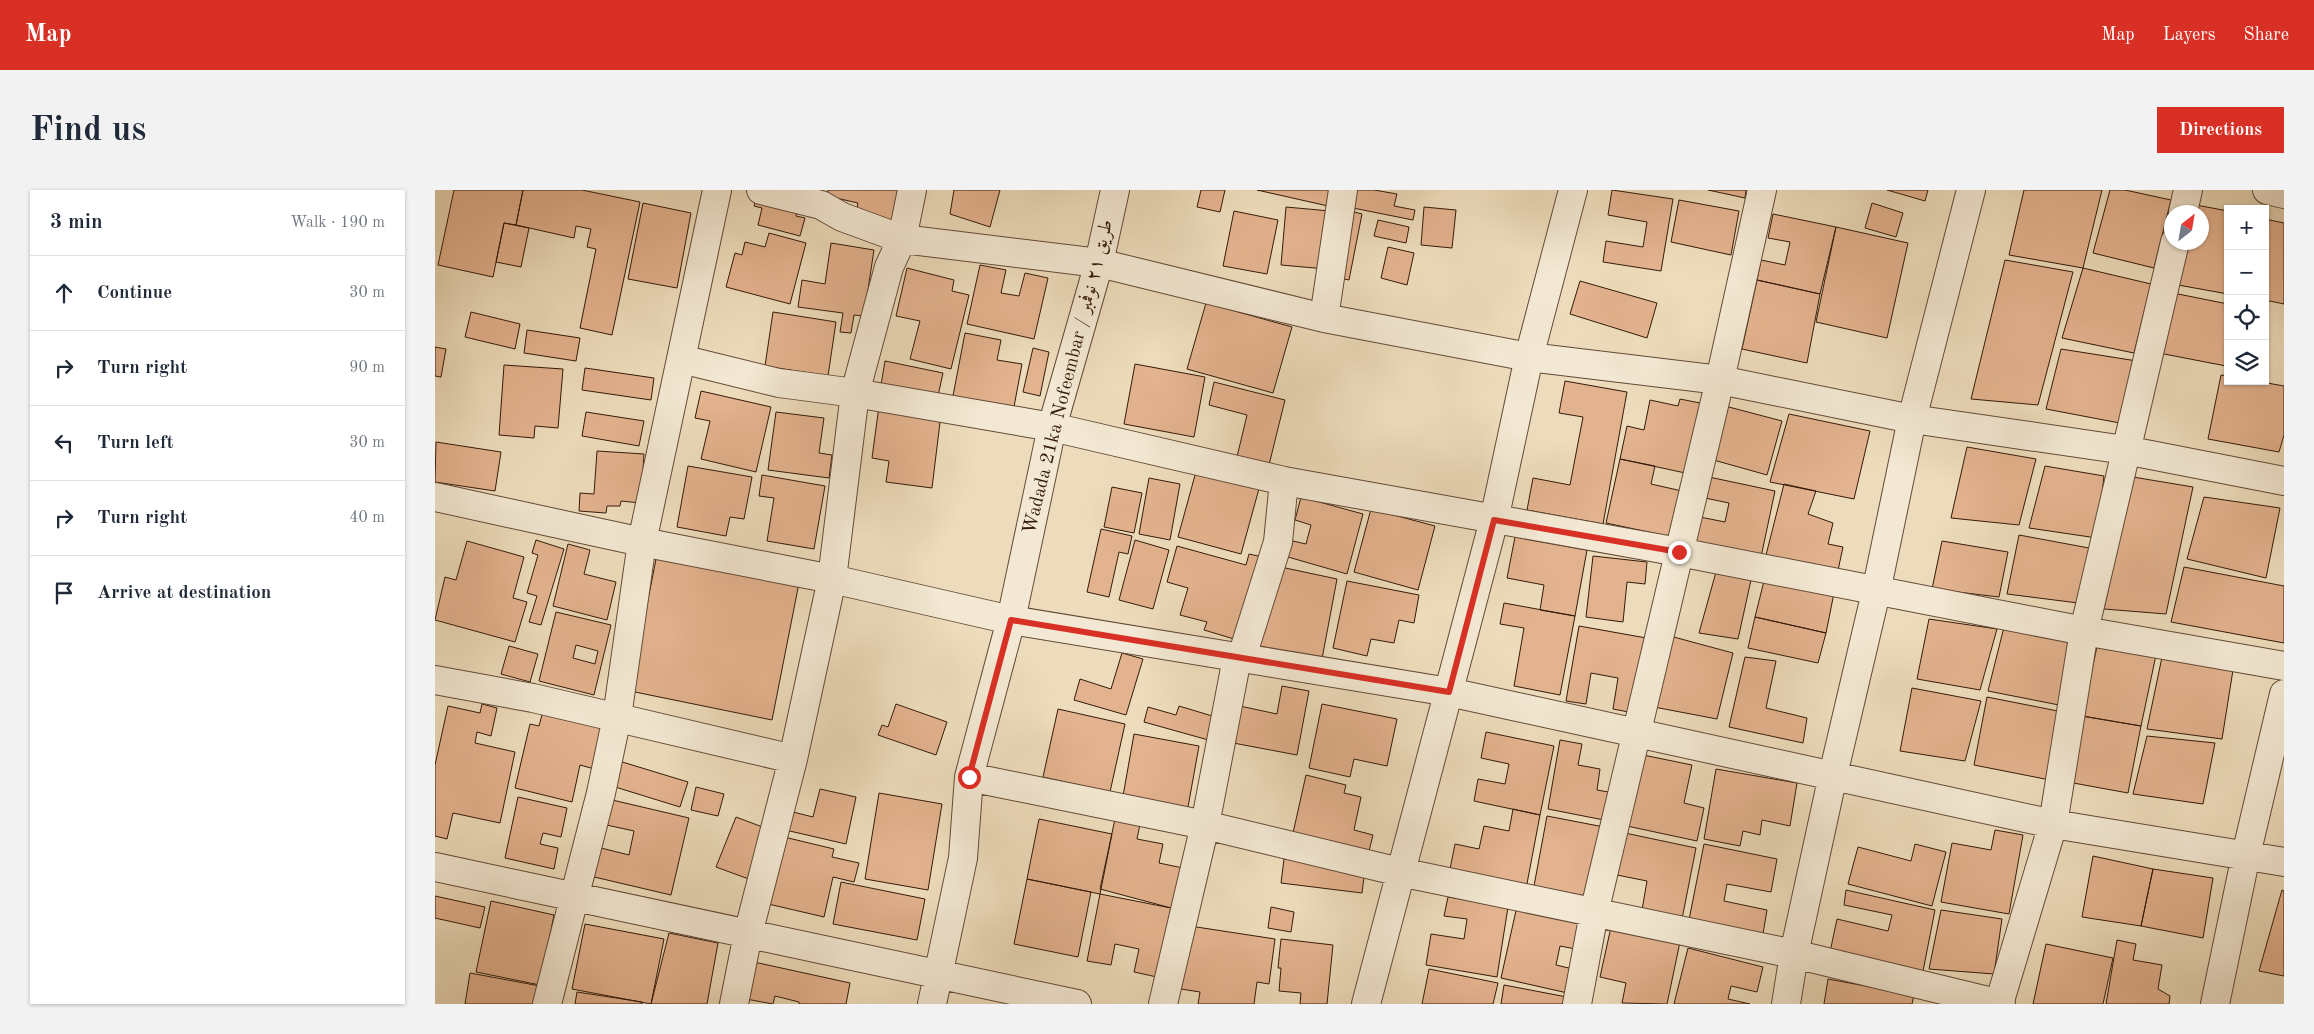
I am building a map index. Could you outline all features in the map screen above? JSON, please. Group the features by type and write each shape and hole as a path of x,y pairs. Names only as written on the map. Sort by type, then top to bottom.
{"street":[{"path":"547,1004 575,897 617,717 642,542 717,190"},
{"path":"761,190 821,205 842,217 902,239 1099,263 1324,318 1529,357 1720,380 1912,419 2125,450 2284,481"},
{"path":"735,1004 747,934 793,759 831,579 855,393 889,267 902,239 912,190"},
{"name":"Wadada 21ka Nofeembar / طريق ٢١ نوفمبر","path":"932,1004 963,858 969,777 1011,620 1052,427 1099,263 1115,190"},
{"path":"1324,318 1343,190"},
{"path":"1366,1004 1494,520 1529,357 1573,190"},
{"path":"1577,1004 1594,913 1720,380 1762,190"},
{"path":"1786,1004 1794,954 1833,774 1876,592 1912,419 1971,190"},
{"path":"2185,205 2188,190"},
{"path":"2267,190 2284,194"},
{"path":"969,777 1205,825 1400,872 1794,954 2000,1004 2053,824 2084,631 2173,250"},
{"path":"681,359 779,384 855,393 1052,427 1284,480 1494,520 1679,552 1876,592 2084,631 2284,666"},
{"path":"1163,1004 1205,825 1237,658 1244,650 1278,542 1284,480"},
{"path":"435,497 642,542 831,579 1011,620 1449,692 1833,774 2053,824 2284,862"},
{"path":"435,680 617,717 793,759"},
{"path":"2215,1004 2246,855 2284,694"},
{"path":"435,867 1077,1004"}],"building":[{"path":"454,190 523,190 516,225 504,223 493,277 438,265"},
{"path":"523,190 582,190 640,202 612,335 580,328 596,249 587,247 591,229 576,226 574,238 516,225"},
{"path":"828,190 909,190 894,222 855,218 858,203 827,196"},
{"path":"954,190 1000,190 990,227 950,214"},
{"path":"1201,190 1225,190 1220,212 1197,207"},
{"path":"1257,190 1331,190 1328,206"},
{"path":"1352,190 1374,190 1397,194 1394,206 1415,210 1413,220 1348,207"},
{"path":"1612,190 1673,199 1661,271 1603,262 1606,241 1643,247 1647,222 1608,215"},
{"path":"1708,190 1746,190 1745,198"},
{"path":"1887,190 1928,190 1925,201"},
{"path":"2024,190 2102,190 2083,268 2009,255"},
{"path":"2110,190 2125,190 2171,200 2170,205 2164,205 2164,228 2154,268 2093,253"},
{"path":"757,196 798,207 796,216 805,218 800,236 758,225 762,208 754,206"},
{"path":"1679,200 1739,211 1731,255 1671,242"},
{"path":"643,203 691,213 677,288 628,279"},
{"path":"1872,203 1903,213 1896,237 1865,228"},
{"path":"1286,207 1330,211 1326,269 1281,265"},
{"path":"1424,207 1456,210 1452,248 1421,245"},
{"path":"2209,207 2224,210 2224,293 2178,285 2185,250 2209,250"},
{"path":"1347,210 1362,214 1349,280 1334,277"},
{"path":"1234,211 1278,220 1267,274 1223,266"},
{"path":"1773,214 1836,227 1820,294 1757,280 1761,260 1785,265 1790,242 1768,238"},
{"path":"1378,220 1409,227 1406,243 1374,236"},
{"path":"2269,220 2284,223 2284,304 2269,301"},
{"path":"504,223 529,228 521,267 496,262"},
{"path":"1836,227 1908,243 1887,338 1816,322"},
{"path":"769,233 806,243 790,304 726,287 735,253 742,255 745,242 765,247"},
{"path":"831,243 874,250 864,316 854,315 851,333 840,332 843,313 798,307 802,280 825,284"},
{"path":"1388,247 1414,253 1407,285 1381,278"},
{"path":"2005,260 2073,272 2038,405 1971,399"},
{"path":"980,265 1006,270 1001,293 1019,296 1025,273 1048,278 1034,339 967,324"},
{"path":"907,268 954,280 952,291 969,295 951,369 910,359 920,321 896,316"},
{"path":"2083,268 2151,284 2134,353 2062,338"},
{"path":"1757,280 1820,294 1807,363 1742,349"},
{"path":"1580,281 1657,303 1647,338 1570,314"},
{"path":"2173,293 2224,303 2224,366 2159,353"},
{"path":"1206,303 1292,327 1273,393 1187,369"},
{"path":"471,312 520,324 515,349 465,337"},
{"path":"773,312 836,322 828,376 765,366"},
{"path":"527,330 580,338 576,361 524,353"},
{"path":"965,333 1001,340 997,360 1022,364 1013,412 952,401"},
{"path":"435,347 446,349 441,377 435,376"},
{"path":"1033,348 1049,352 1040,396 1023,392"},
{"path":"2061,349 2137,361 2125,424 2046,409"},
{"path":"885,361 943,373 938,396 881,385"},
{"path":"1135,364 1205,377 1194,437 1124,424"},
{"path":"504,365 563,369 558,428 535,426 534,438 499,435"},
{"path":"585,368 654,378 651,400 582,390"},
{"path":"2221,375 2224,375 2224,385 2269,385 2269,383 2284,386 2284,435 2279,452 2208,439"},
{"path":"1565,381 1627,392 1603,524 1527,510 1533,478 1570,485 1583,417 1559,413"},
{"path":"1214,382 1285,400 1268,469 1236,461 1247,415 1209,405"},
{"path":"701,391 771,407 756,472 701,459 710,421 695,418"},
{"path":"1680,399 1705,404 1690,474 1620,459 1627,426 1644,430 1650,400 1678,406"},
{"path":"879,406 941,414 932,488 886,482 889,461 872,458"},
{"path":"1725,406 1782,421 1767,475 1710,459"},
{"path":"586,412 644,421 639,446 582,436"},
{"path":"776,412 824,418 819,453 832,455 829,478 768,470"},
{"path":"1789,414 1870,431 1854,499 1770,482"},
{"path":"436,442 501,452 495,491 435,482"},
{"path":"1967,447 2036,459 2019,525 1951,518"},
{"path":"597,451 644,454 641,503 621,501 620,506 607,506 606,513 579,511 580,493 594,494"},
{"path":"1620,459 1655,466 1651,484 1682,491 1672,537 1606,523"},
{"path":"688,466 752,477 744,519 730,517 726,536 677,527"},
{"path":"2045,466 2104,476 2097,538 2029,528"},
{"path":"1197,468 1260,485 1241,554 1178,537"},
{"path":"762,475 825,486 814,549 767,541 774,498 759,496"},
{"path":"1709,477 1775,491 1761,557 1694,544 1700,517 1725,522 1729,503 1705,498"},
{"path":"2133,477 2193,487 2166,614 2104,609"},
{"path":"1149,478 1180,484 1170,540 1139,534"},
{"path":"1784,484 1816,491 1808,514 1833,523 1828,544 1843,547 1837,575 1765,559"},
{"path":"1112,487 1142,493 1134,533 1104,527"},
{"path":"1301,497 1363,514 1347,574 1288,557 1293,541 1306,544 1311,525 1295,520"},
{"path":"2204,497 2280,508 2266,578 2187,559"},
{"path":"1371,509 1435,526 1418,590 1354,572"},
{"path":"1101,529 1132,536 1128,554 1119,552 1109,597 1087,592"},
{"path":"2019,535 2089,548 2078,603 2007,594"},
{"path":"1515,537 1587,550 1575,616 1540,610 1544,585 1507,578"},
{"path":"536,540 564,549 541,625 529,622 537,596 527,593 538,555 532,553"},
{"path":"1135,540 1169,550 1153,609 1119,600"},
{"path":"467,541 524,557 513,598 527,602 515,642 435,620 445,577 456,580"},
{"path":"1942,541 2008,552 1999,597 1932,589"},
{"path":"568,544 590,550 584,574 616,582 607,620 553,606"},
{"path":"1177,546 1246,565 1249,554 1267,558 1244,642 1204,630 1207,622 1180,615 1188,588 1167,582"},
{"path":"657,554 799,583 772,720 630,691"},
{"path":"1593,556 1647,562 1645,584 1627,582 1623,622 1586,617"},
{"path":"1276,566 1337,579 1322,659 1260,646"},
{"path":"2184,567 2284,586 2284,643 2171,622"},
{"path":"1716,572 1751,580 1738,639 1699,633"},
{"path":"1765,577 1834,593 1826,633 1755,617"},
{"path":"1347,581 1419,595 1414,623 1399,620 1394,643 1371,639 1367,656 1333,648"},
{"path":"1504,603 1575,616 1560,695 1514,686 1524,628 1500,624"},
{"path":"556,612 611,625 594,695 539,681","holes":["576,645 598,651 595,664 573,658"]},
{"path":"1755,617 1826,633 1818,663 1748,648"},
{"path":"1929,619 1997,629 1980,690 1917,679"},
{"path":"1579,626 1652,639 1639,714 1613,709 1618,678 1591,673 1586,704 1566,701"},
{"path":"2004,627 2069,639 2059,705 1988,691"},
{"path":"1670,636 1733,653 1717,719 1654,707"},
{"path":"2098,642 2156,655 2141,726 2082,716"},
{"path":"509,646 538,654 530,682 501,674"},
{"path":"1122,653 1143,659 1126,715 1074,700 1080,679 1111,689"},
{"path":"1745,657 1776,661 1766,708 1807,718 1803,743 1729,727"},
{"path":"2162,657 2233,670 2222,739 2147,729"},
{"path":"1282,686 1309,691 1297,755 1228,742 1235,705 1277,714"},
{"path":"1912,688 1981,701 1965,761 1900,751"},
{"path":"1987,697 2063,712 2050,780 1974,765"},
{"path":"482,704 497,708 491,736 477,732 475,743 515,752 500,823 453,813 447,839 435,836 435,765 448,706 480,713"},
{"path":"896,704 947,722 936,755 878,735 882,725 888,727"},
{"path":"1322,704 1397,719 1387,766 1354,759 1350,777 1309,768"},
{"path":"1179,706 1219,718 1212,741 1144,722 1148,707 1176,715"},
{"path":"1058,709 1125,724 1110,792 1043,777"},
{"path":"543,711 608,727 598,770 580,765 572,802 515,788 530,724 539,726"},
{"path":"2082,716 2141,726 2128,793 2068,782"},
{"path":"1486,732 1554,746 1540,815 1474,801 1478,779 1505,784 1509,764 1481,758"},
{"path":"1134,734 1199,746 1188,807 1123,796"},
{"path":"2147,736 2215,743 2203,804 2133,794"},
{"path":"1560,740 1582,744 1578,765 1600,769 1597,790 1614,793 1609,821 1548,809"},
{"path":"1643,755 1692,765 1684,803 1704,808 1697,841 1627,826"},
{"path":"619,761 688,782 680,807 612,786"},
{"path":"1716,769 1797,783 1790,826 1762,820 1760,835 1743,831 1740,846 1704,839"},
{"path":"1306,775 1346,785 1344,793 1361,797 1354,830 1373,835 1369,851 1293,833"},
{"path":"696,787 724,794 718,816 691,810"},
{"path":"820,789 856,797 846,844 781,829 785,810 813,817"},
{"path":"879,793 942,804 928,890 865,879"},
{"path":"518,797 567,808 561,837 543,833 540,844 558,848 554,869 505,858"},
{"path":"608,799 689,818 671,895 590,876 597,847 629,855 634,831 602,824"},
{"path":"1513,809 1540,815 1526,889 1449,874 1455,844 1479,849 1484,826 1509,831"},
{"path":"1547,816 1604,827 1591,897 1534,886"},
{"path":"736,817 773,831 754,881 716,867"},
{"path":"1039,819 1112,834 1100,894 1027,879"},
{"path":"1115,819 1140,824 1137,839 1163,844 1159,863 1183,868 1175,909 1100,889"},
{"path":"1995,830 2023,835 2009,914 1941,902 1952,843 1991,850"},
{"path":"1625,833 1696,848 1682,919 1642,910 1647,881 1617,875"},
{"path":"780,836 834,849 832,857 859,863 854,882 833,877 824,917 764,903"},
{"path":"1704,844 1777,859 1771,892 1727,884 1724,901 1767,910 1762,940 1688,925"},
{"path":"1915,844 1946,852 1932,906 1848,884 1858,847 1911,861"},
{"path":"2093,856 2153,869 2141,926 2082,917"},
{"path":"1284,859 1365,869 1362,893 1281,883"},
{"path":"2153,869 2213,878 2203,938 2141,926"},
{"path":"1027,879 1091,892 1078,957 1014,944"},
{"path":"841,882 925,899 917,940 833,924"},
{"path":"1846,890 1935,910 1923,971 1830,952 1837,919 1888,931 1892,915 1844,905"},
{"path":"2282,890 2284,891 2284,976 2259,971"},
{"path":"1100,894 1171,908 1157,977 1134,972 1139,949 1115,944 1111,965 1087,961"},
{"path":"435,896 485,907 480,928 435,918"},
{"path":"1448,897 1508,907 1497,977 1426,965 1431,934 1464,939 1467,919 1444,916"},
{"path":"491,901 554,915 540,985 476,972"},
{"path":"1517,906 1588,921 1581,950 1560,946 1556,965 1577,970 1572,994 1501,978"},
{"path":"1271,907 1294,912 1291,932 1268,928"},
{"path":"1941,910 2002,919 1994,974 1929,969"},
{"path":"585,924 664,939 651,1004 572,989"},
{"path":"1190,926 1275,939 1269,984 1257,982 1254,1004 1198,1004 1200,992 1181,989"},
{"path":"1611,927 1680,942 1667,1004 1622,1003 1626,983 1600,977"},
{"path":"669,933 718,943 707,1004 651,1004"},
{"path":"1281,939 1333,945 1327,1004 1300,1004 1301,993 1279,991 1281,968 1278,968"},
{"path":"2117,940 2136,944 2133,960 2162,965 2158,989 2170,996 2169,1004 2106,1004"},
{"path":"2046,944 2113,958 2103,1004 2033,1004"},
{"path":"1688,948 1763,967 1757,992 1731,986 1728,999 1750,1004 1674,1004"},
{"path":"754,962 850,983 846,1004 799,1004 799,1002 775,996 773,1004 746,999"},
{"path":"1429,969 1498,983 1493,1004 1422,1004"},
{"path":"470,973 540,986 537,1004 465,1004"},
{"path":"1828,979 1914,995 1912,1004 1824,1004"},
{"path":"1504,985 1572,998 1571,1004 1501,1004"},
{"path":"577,992 642,1002 642,1004 575,1004"}],"route":[{"path":"969,777 1011,620 1449,692 1494,520 1679,552"}]}
